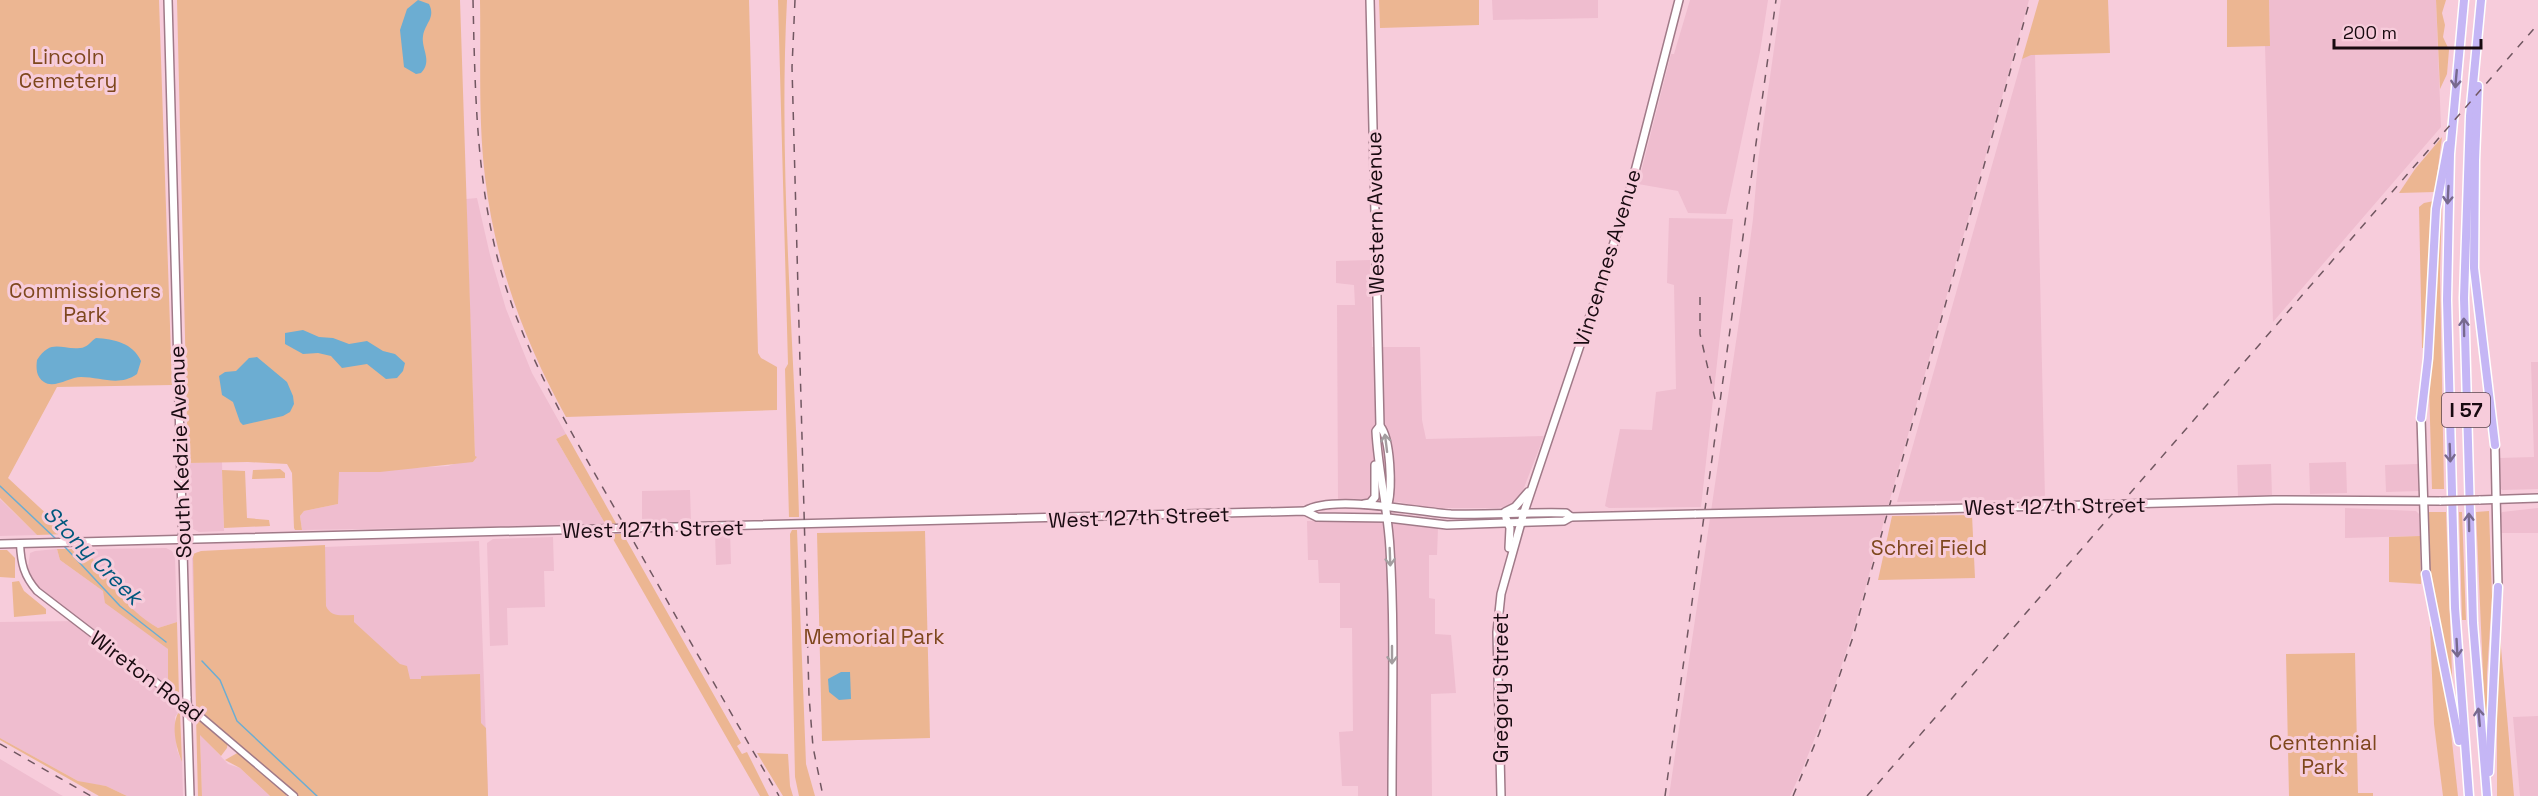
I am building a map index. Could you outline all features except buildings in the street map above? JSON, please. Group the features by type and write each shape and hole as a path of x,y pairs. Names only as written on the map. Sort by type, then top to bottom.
{"highway":[{"name":"I 57","path":"2464,0 2451,136 2446,291 2456,637 2468,796"},
{"name":"I 57","path":"2481,0 2468,148 2464,321 2473,623 2488,796"},
{"path":"2479,24 2474,268 2494,445"},
{"path":"2421,418 2428,358 2436,209 2444,155 2451,136"},
{"path":"2426,574 2468,796"},
{"path":"2488,796 2498,587"}],"main road":[{"name":"South Kedzie Avenue","path":"168,0 190,796"},
{"name":"Western Avenue","path":"1370,0 1380,426 1376,431 1377,458 1388,518 1391,588 1392,796"},
{"name":"Vincennes Avenue","path":"1524,512 1613,247 1679,0"},
{"path":"2421,418 2426,574"},
{"name":"Western Avenue","path":"1380,426 1385,431 1389,462 1391,492 1387,507"},
{"path":"2494,445 2498,587"},
{"path":"1359,506 1370,503 1375,498 1377,458"},
{"path":"1509,560 1508,522 1503,513 1515,507 1533,485"},
{"name":"West 127th Street","path":"1305,512 1315,506 1359,506 1449,514 1524,512 1566,513 1571,516 2274,500 2424,502 2538,498"},
{"name":"West 127th Street","path":"0,544 1305,512 1317,517 1388,518 1447,525 1564,521 1571,516"},
{"name":"Gregory Street","path":"1501,796 1498,609 1509,560 1524,512"}],"street":[{"name":"Wireton Road","path":"20,544 21,563 27,579 37,591 200,716 294,796"}],"shaded area":[{"path":"1492,0 1598,0 1598,18 1493,20"},
{"path":"1690,0 1768,0 1760,52 1726,214 1688,213 1678,191 1638,184 1671,54 1674,54"},
{"path":"1781,0 2029,0 1855,625 1830,700 1802,770 1790,796 1669,796 1742,301 1758,161"},
{"path":"2269,0 2436,0 2441,127 2273,322 2265,46 2270,45"},
{"path":"2035,54 2045,499 1897,502 2022,59"},
{"path":"477,198 490,255 506,309 532,373 566,434 556,439 606,525 302,530 300,516 304,511 338,504 338,472 448,466 460,462 473,462 477,457 475,457 466,199"},
{"path":"1669,218 1733,219 1701,507 1609,508 1605,506 1620,429 1652,430 1656,392 1676,389 1674,285 1667,283"},
{"path":"1370,260 1372,347 1420,347 1422,420 1426,439 1544,436 1522,493 1510,506 1425,508 1399,502 1338,503 1337,305 1355,305 1354,285 1336,283 1336,261"},
{"path":"2531,362 2538,362 2538,489 2502,490 2499,486 2499,458 2534,457"},
{"path":"222,462 224,531 199,532 189,524 188,463"},
{"path":"2346,462 2347,493 2310,494 2309,463"},
{"path":"2271,464 2272,495 2238,496 2237,465"},
{"path":"2418,464 2419,491 2386,492 2385,465"},
{"path":"690,490 691,523 647,524 642,520 642,491"},
{"path":"0,499 37,535 0,536"},
{"path":"2345,508 2416,511 2419,514 2420,536 2345,538"},
{"path":"2538,508 2538,533 2500,533 2499,517 2502,512"},
{"path":"1307,521 1376,522 1438,528 1437,555 1429,555 1429,598 1435,599 1435,634 1451,635 1456,693 1431,694 1432,796 1358,796 1358,786 1342,786 1339,732 1353,731 1352,628 1340,628 1340,583 1319,583 1318,560 1308,560"},
{"path":"715,532 730,532 731,564 716,565"},
{"path":"553,537 554,571 544,571 545,607 507,608 508,645 490,646 487,543 493,539"},
{"path":"479,541 488,796 298,796 196,707 192,558 197,552"},
{"path":"166,548 172,551 175,557 177,622 158,628 138,616 122,600 86,549"},
{"path":"57,549 60,560 103,591 168,649 168,686 179,695 180,710 175,717 177,750 182,762 183,796 127,796 106,786 78,781 0,738 0,622 80,621 40,589 28,568 30,553"},
{"path":"2538,716 2538,796 2520,796 2513,717"},
{"path":"200,734 228,764 240,768 270,796 202,796"},
{"path":"0,759 59,794 63,796 0,796"}],"green space":[{"name":"Commissioners Park","path":"0,0 159,0 172,385 57,387 8,478 68,534 37,535 0,498"},
{"path":"177,0 460,0 475,456 477,457 473,462 380,472 339,472 338,504 304,511 300,516 302,530 294,528 292,473 287,464 188,463"},
{"path":"480,0 749,0 758,353 761,358 777,367 777,410 566,417 525,331 496,240 483,155"},
{"path":"778,0 787,0 786,194 799,517 789,517 785,369 788,364"},
{"path":"1379,0 1479,0 1479,25 1380,28"},
{"path":"2039,0 2108,0 2110,53 2031,55 2022,59"},
{"path":"2227,0 2269,0 2270,46 2227,47"},
{"path":"2436,0 2446,0 2442,13 2445,25 2443,37 2449,50 2447,74 2440,89"},
{"path":"2442,137 2435,192 2399,193 2415,169"},
{"path":"2434,201 2425,348 2422,348 2419,207 2424,203"},
{"path":"2442,201 2440,274 2444,489 2432,489 2429,386 2436,230"},
{"path":"566,434 617,525 606,525 556,439"},
{"path":"280,469 285,473 285,478 252,479 253,470"},
{"path":"222,470 245,471 247,518 269,520 270,526 224,528"},
{"path":"2489,511 2492,596 2487,675 2487,720 2485,720 2476,512"},
{"path":"2428,512 2446,512 2453,700 2430,577"},
{"path":"2459,512 2462,512 2466,620 2462,620"},
{"name":"Schrei Field","path":"1972,515 1975,578 1878,580 1892,516"},
{"path":"792,530 797,530 806,764 815,796 799,796 795,777 790,534"},
{"name":"Memorial Park","path":"925,531 930,738 822,741 817,533"},
{"path":"615,534 623,534 741,743 737,746 742,754 747,752 769,796 760,796 613,539"},
{"path":"2420,536 2421,584 2389,582 2389,537"},
{"path":"325,545 326,606 328,610 338,615 354,615 354,622 400,664 407,666 410,679 421,679 421,676 480,674 481,723 486,728 488,796 298,796 196,707 193,554 201,551"},
{"path":"57,549 86,549 118,593 146,620 158,628 177,622 179,695 168,686 168,649 105,603 103,591 60,560"},
{"path":"0,550 7,550 15,558 15,578 0,577"},
{"path":"19,581 24,591 46,609 46,614 14,617 12,582"},
{"path":"2432,625 2449,714 2458,796 2443,796 2434,724 2430,627"},
{"path":"2497,633 2500,636 2514,796 2497,796"},
{"name":"Centennial Park","path":"2355,653 2358,793 2373,793 2373,796 2289,796 2286,654"},
{"path":"180,710 182,762 176,742 175,728"},
{"path":"196,716 228,741 227,748 221,756 200,735 202,796 198,796"},
{"path":"0,738 78,781 106,786 127,796 99,796"},
{"path":"239,752 287,792 286,796 270,796 240,768 225,760"},
{"path":"757,753 788,754 793,796 783,796"}],"water":[{"path":"418,0 429,4 431,17 423,36 426,64 421,73 416,74 404,67 400,30 407,9"},
{"path":"303,330 319,337 333,338 349,344 367,341 383,351 395,354 405,363 403,371 397,378 386,379 367,364 342,368 331,356 318,353 303,354 285,344 285,333"},
{"path":"96,338 110,339 133,350 141,361 137,374 117,381 81,377 52,384 39,378 37,360 47,349 57,346 82,348"},
{"path":"257,357 287,382 294,404 290,412 283,416 243,425 233,402 222,395 219,376 225,372 236,371 249,358"},
{"path":"841,672 850,672 851,699 839,700 829,692 828,679"}],"waterway":[{"name":"Stony Creek","path":"0,486 56,539"},
{"name":"Stony Creek","path":"64,546 120,606 166,642"},
{"name":"Stony Creek","path":"202,661 220,680 237,721 317,796"}],"railway":[{"path":"473,0 478,131 485,196 498,260 521,329 568,427 779,796"},
{"path":"795,0 792,67 809,696 813,747 823,796"},
{"path":"1665,796 1776,0"},
{"path":"1793,796 1819,734 1853,637 2030,0"},
{"path":"1867,796 2538,24"},
{"path":"1700,297 1700,334 1715,399"},
{"path":"0,744 91,796"}],"park label":[{"name":"Lincoln Cemetery","path":"68,68"}]}
